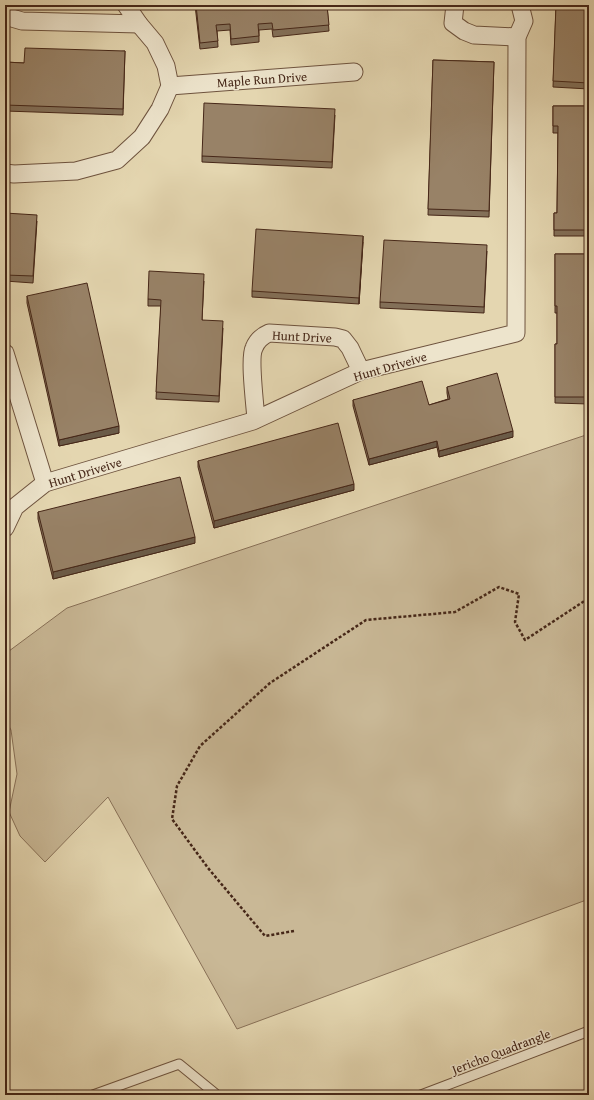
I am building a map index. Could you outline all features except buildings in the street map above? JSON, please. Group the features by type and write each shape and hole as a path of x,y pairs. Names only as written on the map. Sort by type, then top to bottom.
{"street":[{"path":"5,173 14,174 76,171 117,160 142,137 160,109 170,86 166,66 155,43 126,5"},
{"path":"455,5 453,23 464,31 474,35 517,37"},
{"name":"Hunt Driveive","path":"5,528 15,507 45,483 256,419 361,371 516,333 517,37 524,21 520,5"},
{"path":"5,16 22,21 139,24"},
{"name":"Maple Run Drive","path":"170,86 354,72"},
{"name":"Hunt Drive","path":"256,419 252,354 253,349 261,337 269,332 335,337 343,339 350,348 361,371"},
{"path":"5,353 45,483"}],"lane":[{"name":"Jericho Quadrangle","path":"422,1095 589,1031"},
{"path":"93,1095 179,1064 217,1095"}],"path":[{"path":"294,931 265,936 208,868 172,819 177,786 200,746 270,683 366,620 455,612 499,587 519,594 515,622 525,640 589,598"}],"shaded area":[{"path":"589,434 589,899 237,1029 108,797 45,862 20,836 9,812 17,774 11,730 5,719 5,654 67,608"}]}
